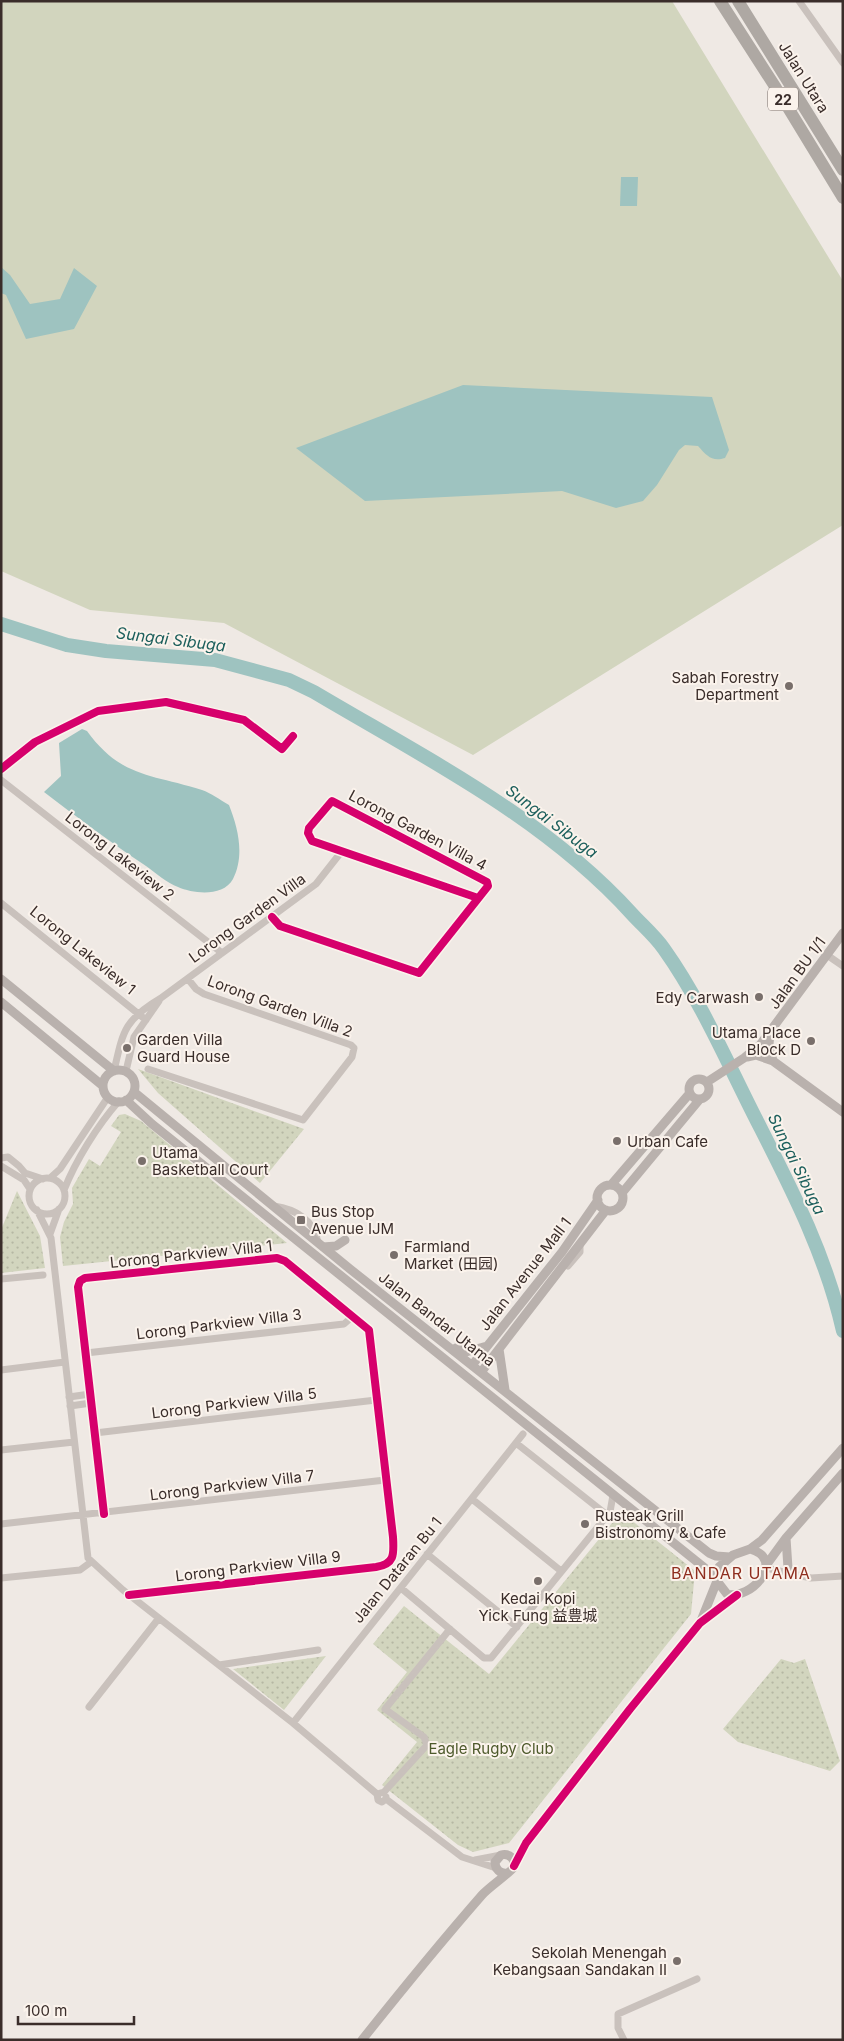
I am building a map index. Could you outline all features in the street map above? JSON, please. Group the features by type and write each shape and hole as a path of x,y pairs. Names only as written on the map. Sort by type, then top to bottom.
{"highway":[{"name":"Jalan Utara","path":"720,1 843,198"},
{"name":"Jalan Utara","path":"738,1 843,170"}],"street":[{"path":"799,1 843,63"},
{"path":"1,769 35,742 98,710 166,702 244,720 282,749 293,736"},
{"name":"Lorong Lakeview 2","path":"1,780 222,954"},
{"name":"Lorong Garden Villa 4","path":"332,801 487,882 488,886 478,898 312,841 308,833 309,828 332,801"},
{"name":"Lorong Garden Villa","path":"114,1071 122,1034 138,1012 188,979 316,884 342,851"},
{"path":"272,917 280,926 418,973 478,898"},
{"name":"Lorong Lakeview 1","path":"1,903 146,1020"},
{"name":"Jalan BU 1/1","path":"770,1033 843,933"},
{"path":"827,955 843,966"},
{"path":"1,979 114,1071"},
{"name":"Lorong Garden Villa 2","path":"148,1068 299,1120 305,1118 352,1057 354,1048 351,1045 204,994 196,989 188,979"},
{"name":"Lorong Garden Villa","path":"126,1071 134,1037 160,998"},
{"path":"1,1002 103,1086 108,1097"},
{"path":"707,1082 748,1055 770,1033"},
{"path":"770,1033 772,1057"},
{"path":"748,1055 772,1057 843,1112"},
{"path":"103,1086 106,1076 114,1071 126,1071"},
{"name":"Jalan Bandar Utama","path":"126,1071 135,1082 134,1092 338,1259 709,1553 716,1556 730,1557"},
{"path":"700,1099 690,1093 689,1086 694,1080 700,1079 707,1082"},
{"path":"622,1193 618,1187 611,1185 601,1188 598,1200 600,1206 606,1210 614,1210 621,1205 622,1193 700,1099 708,1094 707,1082"},
{"path":"64,1190 71,1173 110,1112 134,1092"},
{"path":"611,1185 690,1093"},
{"path":"108,1097 123,1101 435,1351 448,1356 459,1365 476,1369 477,1379 496,1394 504,1407"},
{"path":"30,1189 35,1182 46,1178 60,1169 108,1097"},
{"path":"1,1158 8,1158 20,1173 30,1189 30,1201 50,1235 86,1554 91,1562 129,1595 382,1795 469,1860 496,1868 501,1872 511,1870"},
{"path":"1,1166 30,1176 59,1182 65,1196 55,1217 50,1235"},
{"name":"Jalan Avenue Mall 1","path":"476,1369 487,1346 562,1252 598,1200"},
{"path":"37,1210 52,1213 60,1207"},
{"name":"Jalan Avenue Mall 1","path":"476,1369 500,1349 606,1210"},
{"path":"321,1245 336,1246 346,1240"},
{"name":"Lorong Parkview Villa 1","path":"104,1514 78,1287 80,1281 85,1278 277,1258 285,1261 365,1326 370,1336 393,1544 394,1557 389,1563"},
{"path":"338,1259 342,1278"},
{"path":"1,1280 43,1274"},
{"name":"Lorong Parkview Villa 3","path":"86,1354 344,1324 353,1316"},
{"path":"450,1346 466,1352 487,1346"},
{"path":"500,1349 505,1390"},
{"name":"Jalan Bandar Utama","path":"435,1351 717,1579"},
{"path":"1,1370 65,1362"},
{"path":"69,1397 90,1394"},
{"name":"Lorong Parkview Villa 5","path":"95,1433 376,1400"},
{"path":"70,1406 92,1403"},
{"path":"521,1420 523,1434 538,1434"},
{"name":"Jalan Dataran Bu 1","path":"293,1723 523,1434"},
{"path":"1,1450 74,1442"},
{"path":"516,1443 606,1515"},
{"path":"700,1623 717,1579 719,1567 730,1557 738,1552 750,1550 762,1540 842,1449"},
{"path":"362,2040 429,1957 492,1884 511,1870 526,1843 630,1709 700,1623 737,1595 756,1584 786,1538 843,1473"},
{"name":"Lorong Parkview Villa 7","path":"1,1524 104,1514 385,1480"},
{"path":"401,1588 487,1659 491,1658 612,1507 613,1495"},
{"path":"472,1499 561,1571"},
{"path":"786,1538 788,1568"},
{"path":"750,1550 763,1555 767,1566"},
{"path":"428,1554 517,1626"},
{"path":"1,1578 80,1570 91,1562"},
{"name":"Lorong Parkview Villa 9","path":"129,1595 376,1567 389,1563"},
{"path":"767,1566 788,1568 821,1577"},
{"path":"767,1566 811,1578 843,1576"},
{"path":"717,1579 727,1594 737,1595"},
{"path":"89,1707 159,1618"},
{"path":"382,1795 426,1745 424,1737 385,1709 450,1629"},
{"path":"219,1665 318,1650"},
{"path":"469,1860 516,1850 526,1843"},
{"path":"492,1884 496,1868 495,1862 502,1854"},
{"path":"502,1854 512,1858 511,1870"},
{"path":"624,2040 618,2028 618,2014 697,1979"}],"green space":[{"path":"1,1 672,1 843,281 843,525 473,755 224,623 90,610 1,571"},
{"path":"138,1069 304,1129 260,1183 158,1093"},
{"path":"125,1114 141,1121 287,1243 63,1266 60,1237 64,1222 73,1204 72,1188 89,1159 100,1166 121,1132 111,1126 119,1115"},
{"path":"17,1191 40,1236 45,1268 1,1273 1,1230"},
{"name":"Eagle Rugby Club","path":"621,1512 695,1571 691,1614 509,1843 473,1852 458,1845 382,1785 417,1742 377,1710 407,1672 373,1644 404,1606 489,1674"},
{"path":"326,1656 284,1710 233,1669"},
{"path":"781,1659 794,1663 805,1659 840,1761 830,1771 738,1742 723,1729"}],"water":[{"path":"621,177 638,177 637,206 620,206"},
{"path":"1,267 10,275 30,304 60,299 74,268 97,286 74,329 26,339 6,295 1,293"},
{"path":"463,385 712,397 729,450 725,458 713,459 698,446 685,445 679,450 657,485 643,501 616,508 562,491 365,501 296,448"},
{"path":"82,729 87,731 112,758 125,766 153,777 202,790 229,805 239,842 239,861 233,879 228,885 215,891 200,892 174,885 107,839 44,792 61,776 59,743"}],"waterway":[{"name":"Sungai Sibuga","path":"1,624 67,645 106,651 215,660 289,680 314,692 482,791 561,848 598,879 653,935 690,989 702,1011 806,1222 827,1276 843,1331"}],"cycle path":[{"path":"1,769 35,742 98,711 166,702 244,720 282,749 293,736"},
{"path":"272,917 280,926 419,973 488,886 487,882 332,801 309,828 308,833 312,841 478,898"},
{"path":"104,1514 78,1287 80,1281 85,1278 277,1258 285,1261 369,1330 393,1537 393,1553 390,1561 376,1567 129,1595"},
{"path":"514,1866 526,1843 630,1709 700,1623 737,1595"}],"place":[{"name":"Sabah Forestry Department","path":"789,686"},
{"name":"Edy Carwash","path":"759,997"},
{"name":"Utama Place Block D","path":"811,1041"},
{"name":"Garden Villa Guard House","path":"127,1048"},
{"name":"Urban Cafe","path":"617,1141"},
{"name":"Utama Basketball Court","path":"142,1161"},
{"name":"Bus Stop Avenue IJM","path":"301,1220"},
{"name":"Farmland Market (田园)","path":"394,1255"},
{"name":"Rusteak Grill Bistronomy & Cafe","path":"585,1524"},
{"name":"Kedai Kopi Yick Fung 益豊城","path":"538,1581"},
{"name":"Sekolah Menengah Kebangsaan Sandakan II","path":"677,1961"}],"district":[{"name":"BANDAR UTAMA","path":"741,1573"}]}
